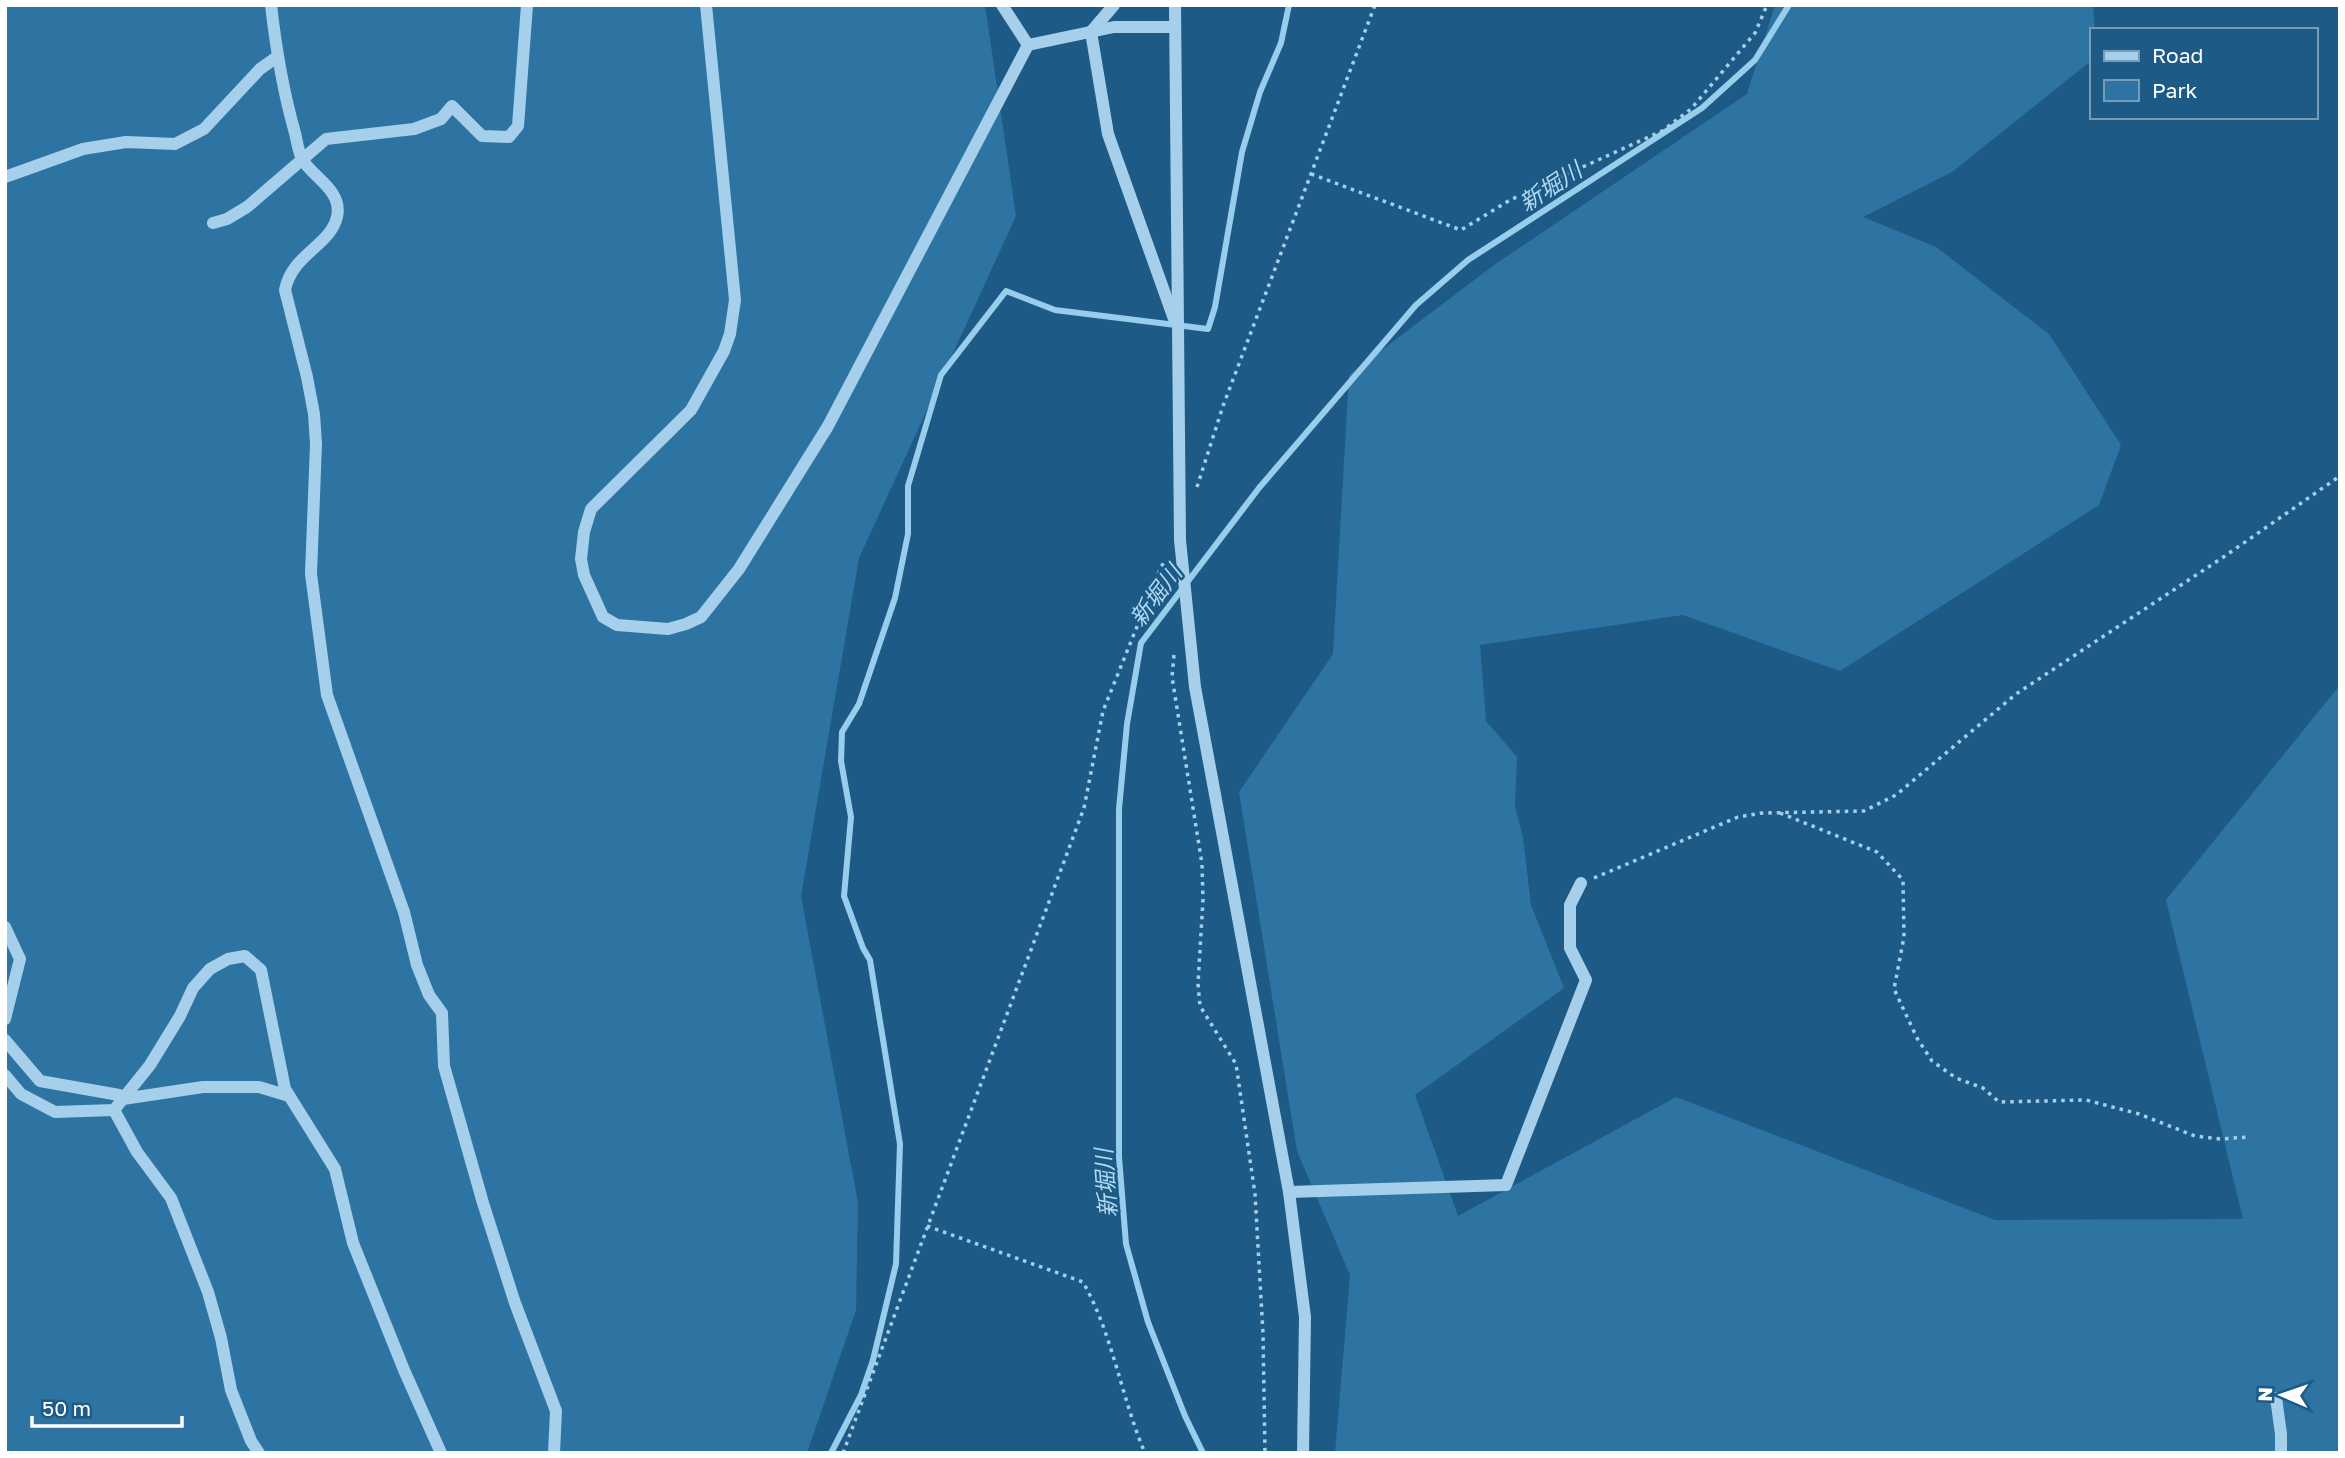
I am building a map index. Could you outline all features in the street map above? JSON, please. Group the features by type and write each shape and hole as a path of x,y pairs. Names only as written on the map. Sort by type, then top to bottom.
{"street":[{"path":"271,5 277,57 303,159 330,189 337,204 337,215 331,231 296,265 287,277 285,290 314,414 316,444 311,573 327,695 404,912 417,965 429,995 442,1013 444,1066 515,1303 556,1411 554,1453"},
{"path":"213,223 227,219 247,207 326,139 415,129 441,119 453,106 482,136 509,137 518,127 527,5"},
{"path":"706,5 735,300 732,323 724,351 691,410 591,509 584,532 581,559 584,575 603,617 617,625 668,629 686,624 701,617 739,569 828,426 1028,45"},
{"path":"1002,5 1028,45"},
{"path":"1114,5 1091,32 1108,134 1178,329"},
{"path":"1175,5 1180,540 1195,687 1289,1192 1305,1317 1303,1453"},
{"path":"1028,45 1114,27 1174,27"},
{"path":"5,177 83,149 126,142 174,144 204,130 260,69 277,57"},
{"path":"1289,1192 1506,1185 1586,980 1570,948 1570,905 1581,883"},
{"path":"5,927 19,959 5,1019"},
{"path":"5,1075 22,1094 55,1112 114,1110 150,1065 193,988 210,969 228,959 245,956 261,970 285,1088 335,1169 353,1243 441,1453"},
{"path":"5,1040 40,1081 119,1095 123,1099"},
{"path":"123,1099 203,1087 259,1087 289,1096"},
{"path":"114,1110 137,1152 171,1198 208,1292 231,1390 251,1441 259,1453"},
{"path":"2276,1398 2281,1453"}],"path":[{"path":"1196,492 1223,407 1375,5"},
{"path":"1311,174 1461,230 1510,200 1662,131 1691,109 1755,33 1767,5"},
{"path":"1581,883 1738,817 1864,811 1896,795 2016,694 2225,556 2340,476"},
{"path":"843,1453 1084,808 1103,711 1161,566 1180,540"},
{"path":"1190,631 1175,646 1172,677 1202,864 1198,984 1200,1006 1236,1064 1255,1194 1263,1333 1265,1453"},
{"path":"1778,813 1877,852 1903,880 1904,937 1894,989 1917,1038 1932,1061 1955,1078 1983,1088 1998,1102 2086,1101 2139,1114 2195,1136 2221,1139 2249,1137"},
{"path":"927,1226 1083,1282 1097,1306 1145,1453"}],"green space":[{"path":"5,5 985,5 1016,216 859,558 801,896 858,1203 856,1310 807,1453 5,1453"},
{"path":"1775,5 2093,5 2095,28 2090,28 2090,62 1952,172 1863,217 1936,247 2049,334 2121,445 2099,505 1840,671 1683,615 1480,645 1486,721 1517,757 1515,806 1523,838 1531,905 1564,988 1415,1095 1458,1216 1676,1097 1995,1220 2243,1219 2166,900 2340,685 2340,1453 1335,1453 1350,1275 1297,1151 1239,792 1333,654 1349,375 1494,265 1747,94"}],"waterway":[{"path":"831,1453 861,1395 873,1360 896,1264 900,1144 870,960 844,896 851,817 841,761 842,732 859,704 895,598 908,534 908,486 941,375 1006,291 1055,310 1208,329 1215,307 1242,152 1260,92 1281,43 1289,5"},
{"name":"新堀川","path":"1203,1453 1185,1416 1148,1322 1126,1244 1119,1157 1119,809 1127,724 1141,643 1259,488 1416,305 1468,260 1702,108 1755,60 1789,5"}]}
